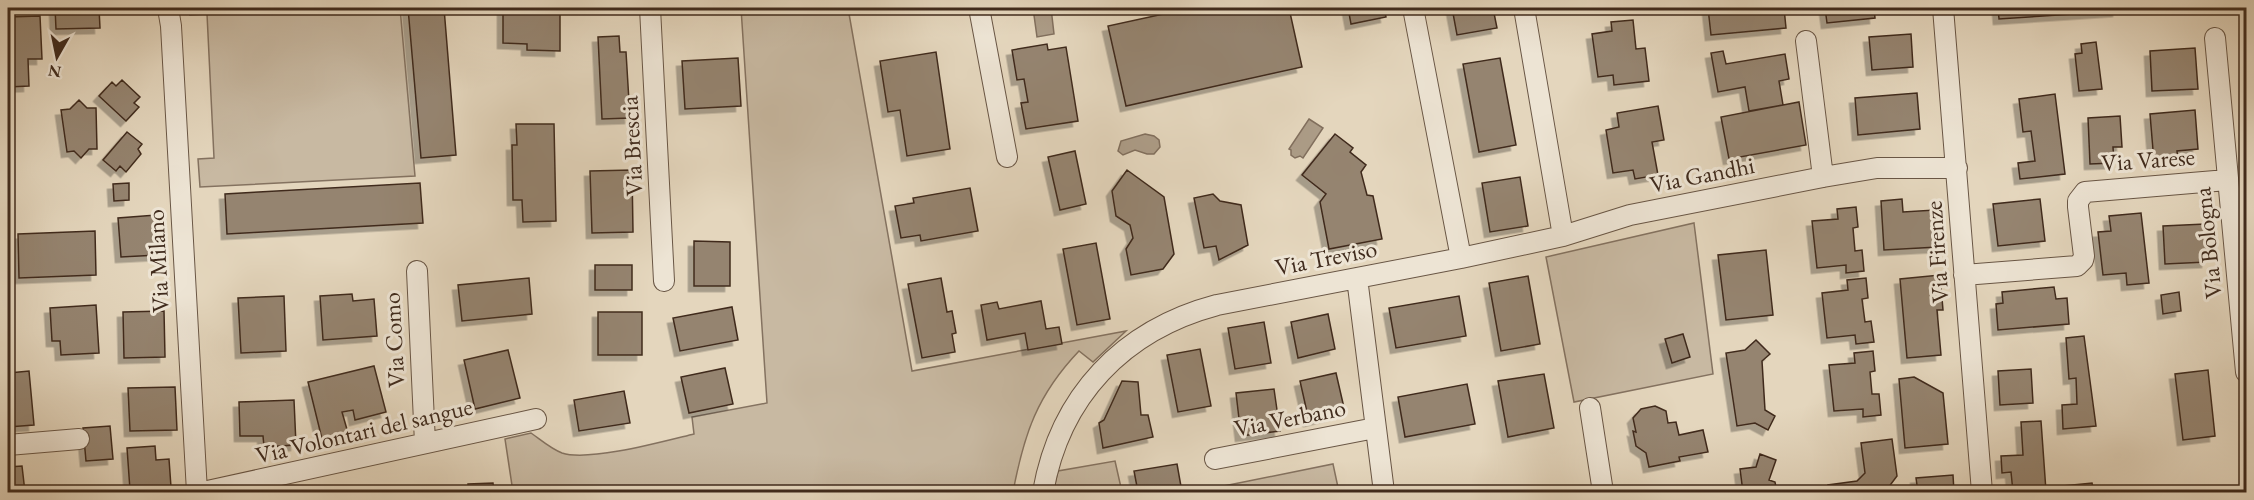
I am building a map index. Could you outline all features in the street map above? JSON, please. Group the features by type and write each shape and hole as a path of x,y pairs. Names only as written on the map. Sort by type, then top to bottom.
{"street":[{"name":"Via Brescia","path":"650,8 664,281"},
{"path":"979,8 1007,157"},
{"path":"1413,8 1461,258"},
{"path":"1524,8 1563,236"},
{"name":"Via Firenze","path":"1943,8 1982,492"},
{"name":"Via Milano","path":"170,14 197,492"},
{"name":"Via Bologna","path":"2215,38 2247,372"},
{"path":"1806,40 1823,177"},
{"name":"Via Gandhi","path":"1461,258 1563,236 1630,215 1823,177 1877,168 1957,168"},
{"name":"Via Varese","path":"1964,274 2072,267 2080,264 2084,256 2078,201 2085,192 2227,180"},
{"name":"Via Treviso","path":"1042,492 1051,455 1061,429 1081,397 1120,353 1144,335 1184,315 1217,305 1461,258"},
{"name":"Via Como","path":"417,271 425,442"},
{"name":"Via Verbano","path":"1357,278 1384,492"},
{"path":"1590,408 1603,492"},
{"name":"Via Volontari del sangue","path":"203,492 536,419"},
{"name":"Via Verbano","path":"1215,459 1375,428"},
{"path":"8,445 79,439"}],"shaded area":[{"path":"190,8 400,8 415,176 200,187 198,159 214,158 207,14 190,15"},
{"path":"741,8 848,8 912,371 1126,331 1093,362 1079,351 1053,383 1034,416 1022,452 1013,492 513,492 505,439 531,433 562,453 590,455 608,453 694,434 692,417 767,403"},
{"path":"1033,8 1051,8 1054,34 1037,37"},
{"path":"1309,119 1323,128 1303,158 1300,156 1295,158 1289,149"},
{"path":"1145,134 1159,140 1160,147 1154,154 1135,150 1123,155 1118,151 1121,141"},
{"path":"1694,223 1713,374 1574,402 1546,257"},
{"path":"1115,461 1122,492 1053,492 1058,471"},
{"path":"1333,464 1339,492 1211,492 1214,488"}],"building":[{"path":"55,8 99,8 100,28 56,29"},
{"path":"408,8 444,8 456,155 421,158"},
{"path":"503,8 560,8 560,51 527,50 527,44 503,43"},
{"path":"1191,8 1289,8 1302,67 1126,106 1108,26"},
{"path":"1348,8 1384,8 1386,17 1351,24"},
{"path":"1452,8 1493,8 1497,28 1457,35"},
{"path":"1708,8 1784,8 1786,28 1711,35"},
{"path":"1825,8 1874,8 1875,18 1827,23"},
{"path":"1998,8 2118,8 2118,11 1999,19"},
{"path":"40,16 42,59 28,59 29,86 8,87 8,17"},
{"path":"1633,20 1636,49 1645,48 1649,81 1614,85 1613,75 1598,77 1592,34 1612,31 1611,22"},
{"path":"1911,34 1913,67 1872,70 1869,37"},
{"path":"619,36 620,52 626,52 630,118 602,119 598,37"},
{"path":"2096,42 2102,89 2079,91 2075,54 2082,53 2081,44"},
{"path":"1047,44 1048,50 1066,47 1078,121 1026,129 1021,103 1028,102 1024,79 1017,80 1012,50"},
{"path":"2195,48 2198,89 2152,91 2150,51"},
{"path":"1723,51 1726,64 1785,54 1789,79 1779,81 1783,105 1749,111 1745,87 1718,92 1711,53"},
{"path":"936,52 950,149 907,156 900,110 888,112 880,61"},
{"path":"738,58 741,106 685,109 682,61"},
{"path":"1500,58 1516,145 1479,152 1463,64"},
{"path":"122,80 140,97 134,103 139,107 126,121 99,96 112,82 116,86"},
{"path":"1917,93 1920,129 1858,135 1855,98"},
{"path":"2055,94 2065,174 2020,179 2018,163 2035,161 2031,131 2023,132 2019,99"},
{"path":"79,100 87,108 96,108 97,149 89,149 81,158 74,151 67,152 61,110 70,109"},
{"path":"1799,102 1806,145 1729,159 1721,117"},
{"path":"1658,106 1664,140 1652,142 1658,175 1635,179 1633,170 1613,173 1606,130 1619,127 1617,113"},
{"path":"2195,110 2198,149 2177,151 2178,160 2154,162 2150,114"},
{"path":"2120,116 2122,147 2113,147 2114,163 2090,164 2088,118"},
{"path":"516,124 554,124 556,221 523,222 522,200 513,200 512,145 517,145"},
{"path":"127,132 142,144 138,149 141,154 126,172 120,166 116,171 103,160"},
{"path":"1335,134 1353,148 1350,152 1366,165 1361,172 1367,195 1373,196 1382,239 1329,249 1320,202 1326,194 1302,175"},
{"path":"1075,151 1086,204 1060,210 1048,157"},
{"path":"632,170 633,232 592,233 590,171"},
{"path":"1127,170 1164,197 1174,254 1163,269 1131,275 1126,249 1133,238 1130,225 1116,216 1112,191"},
{"path":"1520,177 1528,226 1490,232 1482,183"},
{"path":"129,183 129,200 114,201 113,184"},
{"path":"420,183 423,223 227,234 225,194"},
{"path":"970,188 978,231 921,241 920,235 901,238 895,206 914,203 913,198"},
{"path":"1213,194 1220,201 1241,205 1248,245 1219,260 1216,246 1204,248 1194,198"},
{"path":"1902,199 1903,212 1935,210 1938,247 1884,250 1881,201"},
{"path":"2040,199 2045,241 1998,246 1993,204"},
{"path":"1856,207 1858,227 1853,228 1855,251 1862,250 1864,271 1846,273 1846,265 1817,268 1812,221 1838,219 1837,209"},
{"path":"2141,213 2149,283 2127,285 2126,273 2103,275 2098,232 2111,231 2109,216"},
{"path":"156,215 158,255 121,257 118,218"},
{"path":"2205,224 2207,262 2165,264 2163,226"},
{"path":"95,231 96,275 19,278 18,234"},
{"path":"694,241 730,242 730,286 694,286"},
{"path":"1096,243 1110,319 1077,325 1063,249"},
{"path":"1766,250 1773,315 1726,320 1718,255"},
{"path":"595,265 632,265 632,290 595,290"},
{"path":"1940,275 1943,310 1937,310 1941,355 1907,358 1900,279"},
{"path":"1528,276 1540,344 1501,351 1489,283"},
{"path":"529,278 532,314 462,321 458,285"},
{"path":"941,278 947,312 952,311 956,333 952,334 955,352 922,358 908,284"},
{"path":"1866,278 1868,298 1862,299 1865,322 1871,321 1874,342 1856,344 1855,335 1827,338 1822,293 1848,290 1847,280"},
{"path":"2054,287 2056,299 2067,298 2069,324 1998,330 1996,304 2003,303 2002,292"},
{"path":"2179,292 2181,311 2163,314 2161,295"},
{"path":"352,294 353,301 374,299 377,336 323,340 320,296"},
{"path":"284,296 286,351 241,353 238,298"},
{"path":"1459,296 1466,336 1396,348 1389,308"},
{"path":"1041,301 1046,329 1059,327 1062,344 1028,350 1025,333 987,340 981,305 997,302 999,309"},
{"path":"96,305 99,353 61,355 60,341 52,341 50,308"},
{"path":"732,307 738,340 680,351 673,318"},
{"path":"164,311 165,357 124,358 123,312"},
{"path":"598,312 642,312 642,355 598,355"},
{"path":"1328,314 1335,349 1298,358 1291,322"},
{"path":"1264,322 1271,363 1235,369 1228,328"},
{"path":"1683,334 1690,357 1672,363 1665,339"},
{"path":"2084,336 2096,426 2063,429 2062,405 2077,404 2076,378 2069,379 2066,338"},
{"path":"1756,340 1770,354 1762,361 1765,410 1775,416 1768,430 1755,423 1737,426 1726,353 1745,350"},
{"path":"1200,349 1211,406 1178,412 1167,355"},
{"path":"508,350 520,398 475,409 464,360"},
{"path":"1873,351 1875,371 1870,372 1872,394 1879,394 1881,415 1863,417 1863,409 1834,411 1829,365 1855,363 1854,353"},
{"path":"374,366 386,412 355,420 353,410 342,412 348,433 322,439 308,382"},
{"path":"725,368 733,404 689,413 681,377"},
{"path":"2031,369 2033,403 2000,405 1998,371"},
{"path":"2208,370 2215,436 2183,440 2175,374"},
{"path":"29,371 34,425 8,427 9,373"},
{"path":"1336,373 1345,412 1309,421 1300,381"},
{"path":"1544,374 1554,428 1508,437 1498,381"},
{"path":"1914,377 1943,393 1948,444 1905,448 1899,379"},
{"path":"1122,381 1138,382 1141,415 1148,415 1153,437 1103,448 1099,423 1104,420"},
{"path":"1467,384 1475,424 1405,437 1398,397"},
{"path":"175,387 177,430 130,431 128,388"},
{"path":"1274,389 1280,431 1241,436 1236,393"},
{"path":"624,391 630,423 579,431 574,400"},
{"path":"294,400 296,445 264,447 263,436 240,436 239,402"},
{"path":"1655,406 1666,411 1668,423 1676,422 1679,435 1703,430 1708,452 1679,457 1680,461 1649,467 1646,453 1636,446 1633,418 1641,409"},
{"path":"2041,421 2046,491 2013,492 2011,472 2002,473 2001,456 2023,455 2021,422"},
{"path":"110,426 113,459 86,461 83,428"},
{"path":"1892,439 1897,476 1885,492 1829,492 1828,485 1857,481 1865,473 1861,443"},
{"path":"155,446 156,460 169,459 171,487 130,490 127,448"},
{"path":"1760,454 1776,460 1769,480 1775,482 1777,492 1743,492 1740,469 1756,467"},
{"path":"1177,464 1182,492 1138,492 1134,471"},
{"path":"22,466 25,492 8,492 8,467"},
{"path":"1953,475 1954,492 1918,492 1916,478"},
{"path":"493,483 494,492 468,492 468,484"},
{"path":"2092,483 2094,492 2063,492 2063,486"}]}
